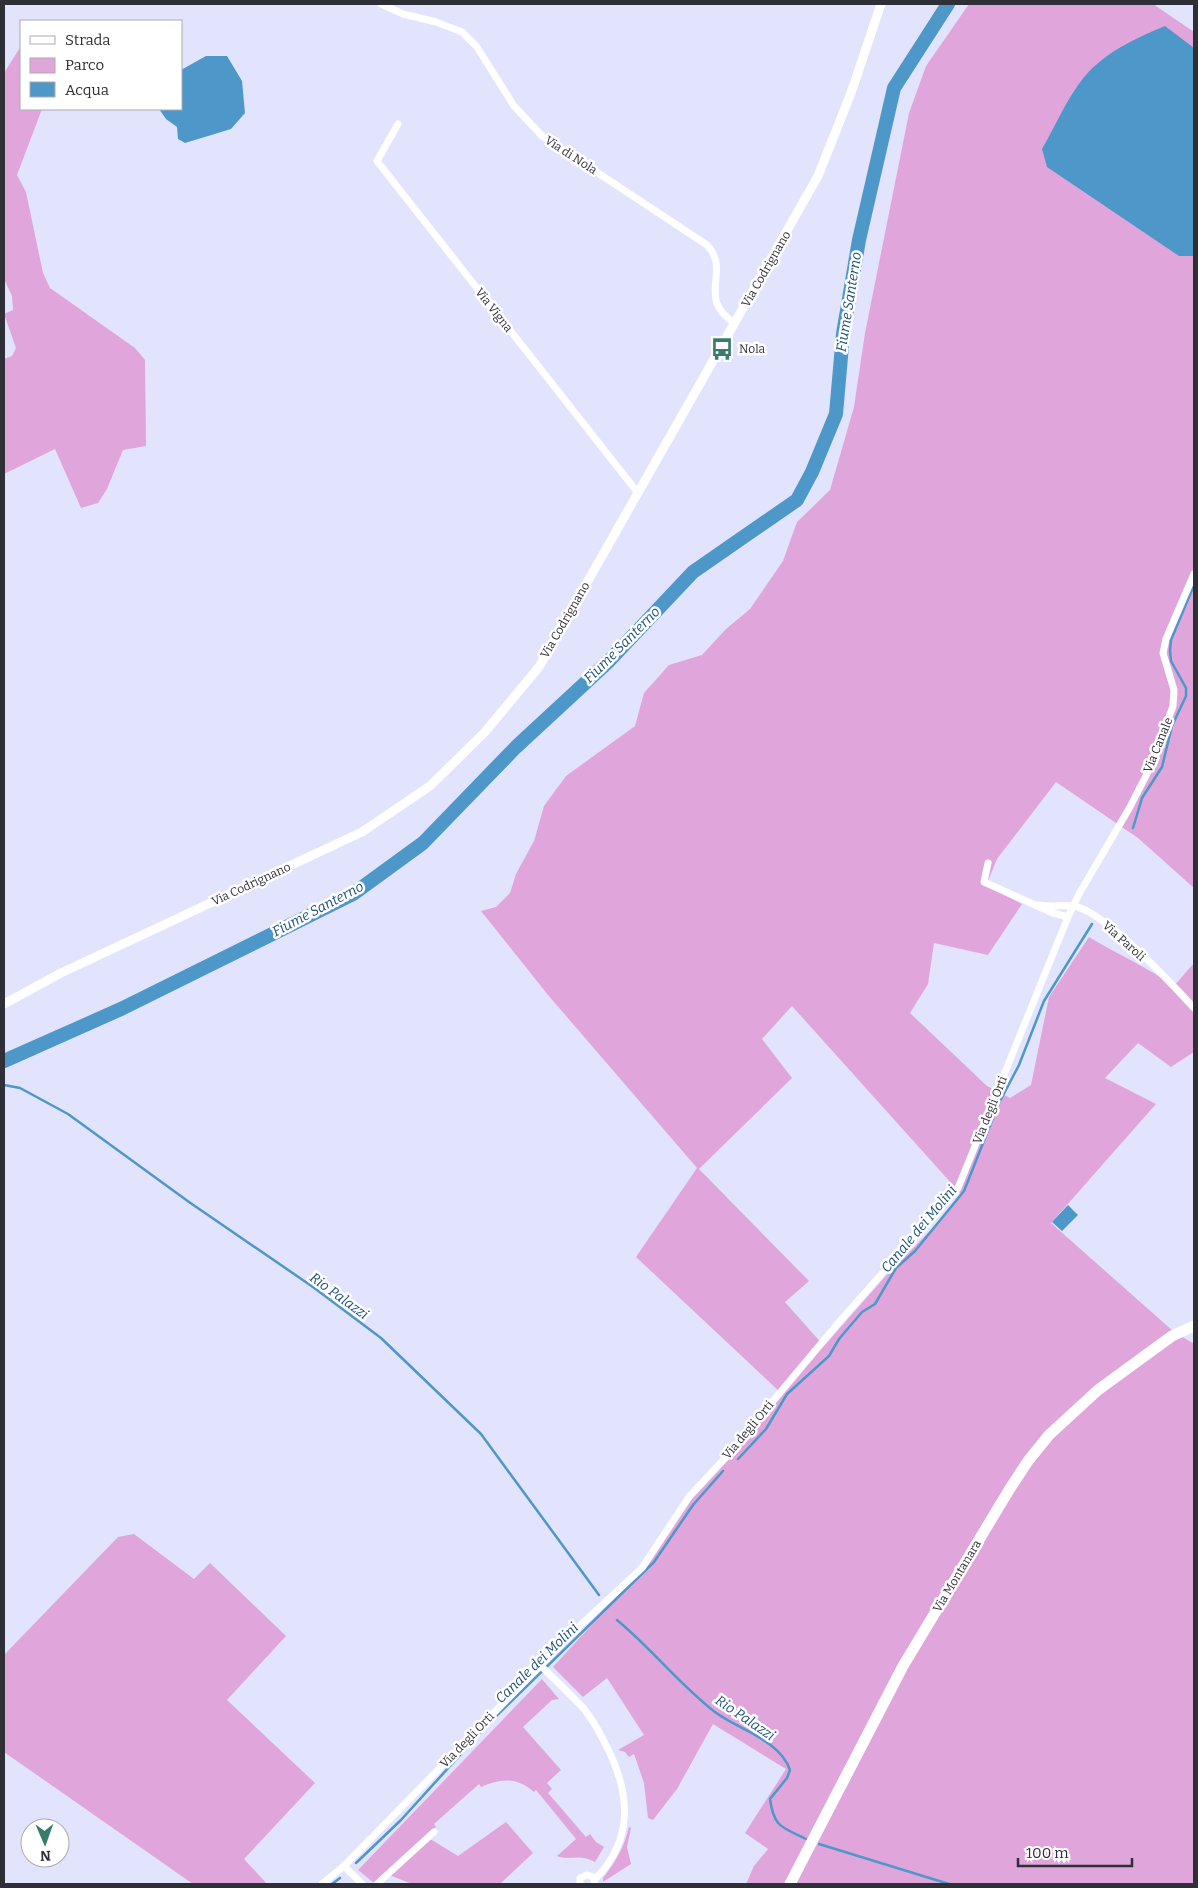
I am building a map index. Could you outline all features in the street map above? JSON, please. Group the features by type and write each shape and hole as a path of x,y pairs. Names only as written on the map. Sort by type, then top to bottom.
{"main road":[{"name":"Via Montanara","path":"790,1884 903,1666 1028,1461 1049,1435 1098,1390 1172,1336 1194,1326"}],"street":[{"name":"Via di Nola","path":"381,4 403,14 436,22 462,32 477,47 514,106 536,132 707,245 718,263 714,292 716,301 726,317 735,323"},
{"name":"Via Codrignano","path":"4,1004 61,973 362,832 430,786 485,732 539,667 818,176 851,93 881,4"},
{"name":"Via Vigna","path":"398,124 377,160 638,493"},
{"name":"Via Canale","path":"1073,906 1138,792 1152,762 1173,706 1174,690 1162,653 1166,639 1194,574"},
{"name":"Via Paroli","path":"988,863 984,882 1039,905 1053,913 1068,917"},
{"name":"Via Paroli","path":"1039,905 1073,906 1100,919 1173,985 1194,1008"},
{"name":"Via degli Orti","path":"322,1884 344,1866 542,1667 572,1632 642,1568 689,1497 728,1455 840,1320 958,1188 1073,906"},
{"path":"542,1667 584,1710 598,1729 617,1767 622,1782 626,1812 622,1835 604,1870 595,1882 589,1875 584,1875 580,1878 580,1884"},
{"path":"377,1884 434,1832"},
{"path":"344,1866 362,1884"}],"green space":[{"path":"969,4 1153,4 1194,32 1194,888 1138,838 1056,782 997,859 986,886 1022,904 988,955 934,943 928,984 910,1013 987,1086 1010,1098 1031,1085 1049,997 1089,937 1174,986 1194,963 1194,1052 1171,1067 1138,1043 1105,1078 1156,1104 1051,1223 1173,1331 1194,1344 1194,1884 746,1884 754,1866 768,1849 745,1833 786,1769 713,1724 677,1789 653,1820 648,1818 644,1783 634,1754 629,1757 625,1752 618,1750 644,1735 607,1678 583,1697 553,1667 636,1577 689,1497 780,1392 636,1257 697,1168 548,995 481,911 496,907 510,893 516,874 534,841 544,806 566,776 635,726 644,693 669,665 702,655 726,629 750,609 783,561 797,522 830,490 854,407 865,333 909,113 926,66","holes":["792,1006 961,1194 931,1230 891,1270 824,1346 785,1302 809,1281 699,1169 792,1078 762,1039"]},
{"path":"20,48 20,110 42,110 17,175 26,192 43,273 50,288 135,348 145,360 146,446 123,450 107,489 98,503 81,508 55,449 4,474 4,359 12,356 16,348 4,314 13,310 12,296 4,279 4,73"},
{"path":"134,1534 194,1579 210,1563 286,1636 227,1700 315,1783 244,1859 267,1884 193,1884 4,1752 4,1655 118,1537"},
{"path":"542,1679 559,1699 552,1700 523,1727 561,1770 547,1783 552,1789 548,1793 586,1837 590,1834 596,1842 604,1847 595,1862 579,1857 566,1858 557,1856 576,1839 536,1790 534,1792 528,1787 509,1780 481,1787 479,1784 434,1824 436,1827 374,1883 358,1870"},
{"path":"506,1822 533,1853 500,1884 412,1884 387,1874 427,1837 458,1856"},
{"path":"629,1827 631,1828 627,1847 631,1864 603,1882 603,1878 622,1848"}],"water":[{"path":"1165,26 1194,48 1194,256 1179,256 1047,167 1042,149 1080,82 1097,64 1121,47"},
{"path":"206,56 227,56 242,81 245,113 231,129 185,143 178,139 177,127 166,119 160,110 182,110 182,69"},
{"path":"1068,1205 1078,1215 1062,1231 1052,1222"}],"waterway":[{"name":"Fiume Santerno","path":"4,1061 121,1009 353,894 423,843 516,747 609,661 693,572 797,500 812,472 836,414 843,334 859,240 894,88 948,4"},
{"name":"Canale dei Molini","path":"1133,828 1142,798 1162,767 1172,726 1186,696 1186,688 1171,661 1170,651 1171,640 1194,585"},
{"name":"Canale dei Molini","path":"738,1459 766,1429 787,1394 829,1356 839,1339 862,1312 875,1304 896,1268 915,1251 964,1191 999,1103 1019,1065 1044,1001 1092,924"},
{"name":"Rio Palazzi","path":"4,1085 20,1088 68,1114 189,1202 313,1287 381,1338 481,1434 599,1595"},
{"name":"Canale dei Molini","path":"356,1863 401,1820 489,1723 654,1562 693,1505 723,1471"},
{"name":"Rio Palazzi","path":"617,1620 715,1712 758,1736 785,1760 790,1770 787,1778 770,1799 772,1809 777,1821 785,1829 806,1839"},
{"name":"Rio Palazzi","path":"819,1844 949,1884"},
{"name":"Canale dei Molini","path":"332,1884 340,1878"}],"place":[{"name":"Nola","path":"722,349"}]}
